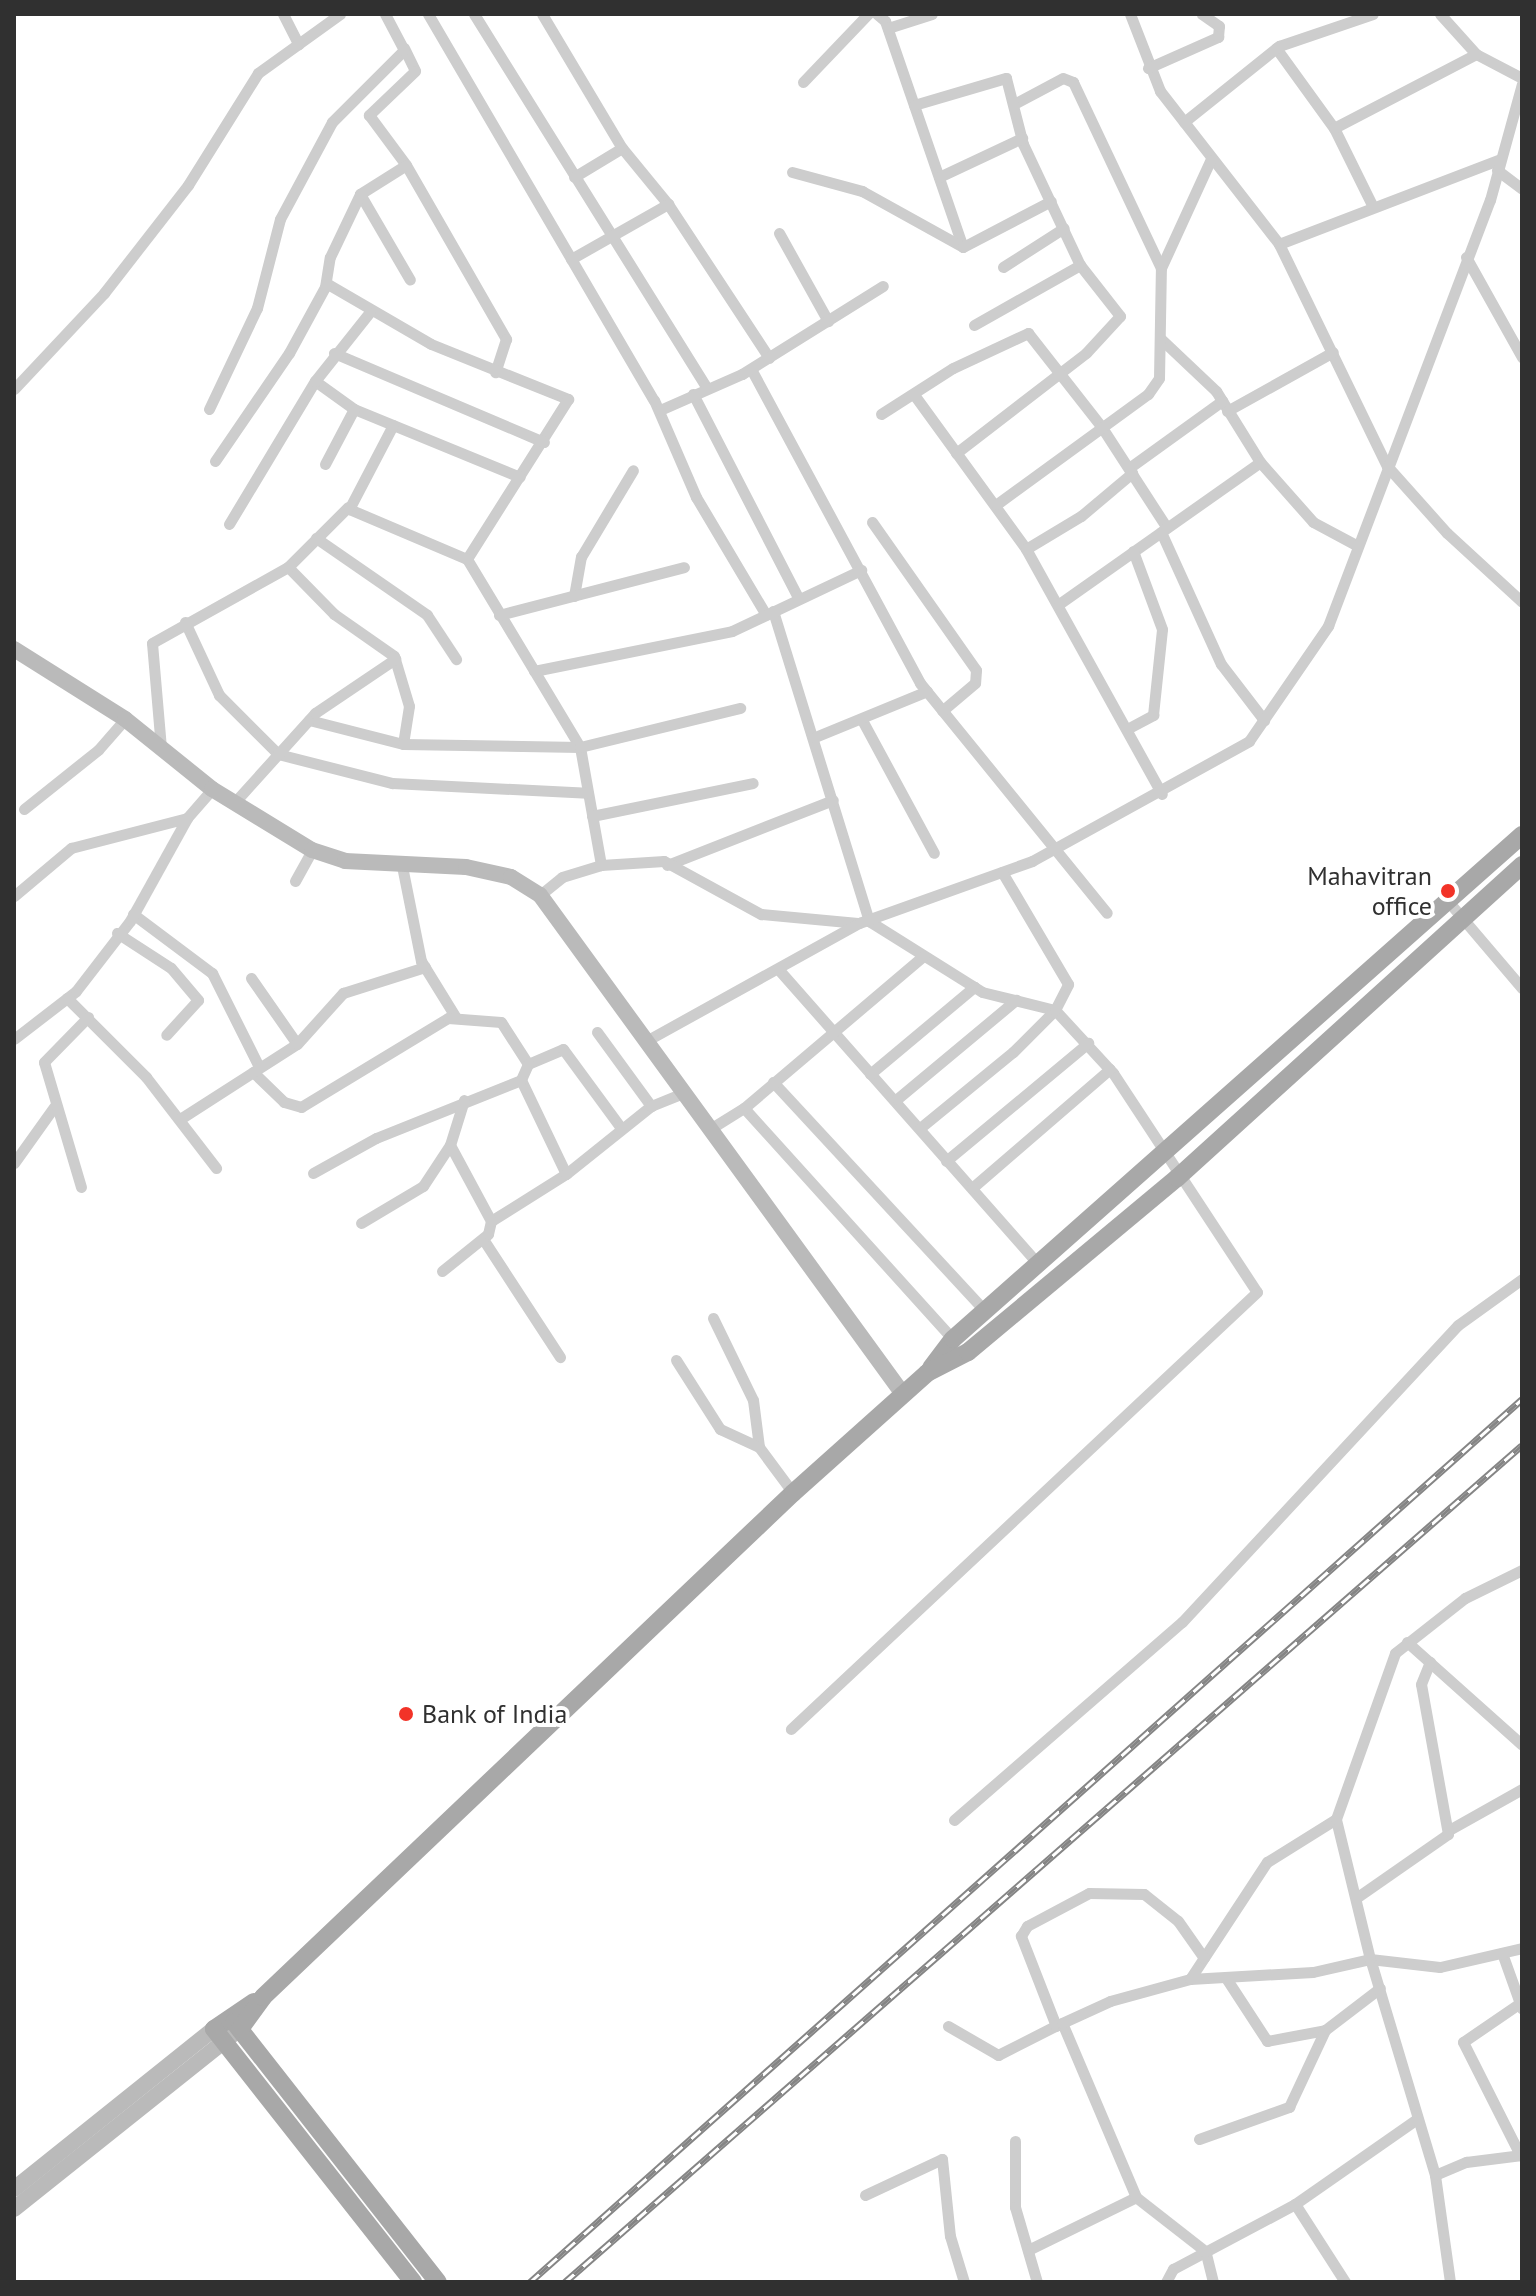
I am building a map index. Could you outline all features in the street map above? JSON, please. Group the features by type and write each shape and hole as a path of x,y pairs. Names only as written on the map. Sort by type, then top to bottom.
{"main road":[{"path":"14,649 125,719 212,789 312,850 345,861 466,867 511,877 540,895 903,1394"},
{"path":"14,2209 263,1997 793,1493 927,1373 953,1339 1522,835"},
{"path":"927,1373 968,1352 1177,1178 1522,865"},
{"path":"234,2023 437,2282"},
{"path":"14,2189 220,2036"},
{"path":"220,2036 413,2282"}],"street":[{"path":"283,14 298,44"},
{"path":"15,386 114,281 188,185 258,73 340,14"},
{"path":"385,14 415,71 369,115 406,165 506,339 495,372"},
{"path":"428,14 660,410 696,497 770,613 815,737 864,922"},
{"path":"474,14 611,240 706,387"},
{"path":"542,14 622,148 668,204 769,358"},
{"path":"803,82 868,14"},
{"path":"877,14 888,28 963,247"},
{"path":"888,28 932,14"},
{"path":"1130,14 1148,68 1210,161 1279,244 1387,466 1447,533 1521,598"},
{"path":"1148,68 1218,37 1219,26 1202,14"},
{"path":"1184,122 1276,48 1373,14"},
{"path":"1440,14 1476,54 1522,78"},
{"path":"209,409 257,308 280,219 332,122 404,48"},
{"path":"1276,48 1334,128 1372,205"},
{"path":"1334,128 1476,54"},
{"path":"914,105 999,75 1008,81 1022,138 1080,265 1120,319 1060,374 956,453"},
{"path":"1014,104 1063,78 1073,82 1161,268"},
{"path":"646,1041 864,922 1002,872 1051,849 1162,794 1249,741 1328,626 1466,257 1522,84"},
{"path":"939,177 1022,138"},
{"path":"574,177 622,148"},
{"path":"997,504 1148,394 1159,378 1161,268 1210,161"},
{"path":"1498,164 1522,189"},
{"path":"1279,244 1372,205 1498,164"},
{"path":"215,461 289,353 326,283 330,257 360,194 406,165"},
{"path":"792,172 862,191 963,247"},
{"path":"360,194 410,280"},
{"path":"963,247 1051,201"},
{"path":"571,259 611,240 668,204"},
{"path":"1003,267 1064,228"},
{"path":"779,233 828,321"},
{"path":"1466,257 1522,357"},
{"path":"974,325 1080,265"},
{"path":"326,283 369,313 495,372 568,399 544,442 467,559"},
{"path":"660,410 751,369 883,286"},
{"path":"229,524 315,381 334,353 369,313"},
{"path":"881,414 915,396 953,368 1026,333 1101,426 1130,470 1164,530 1221,664 1264,720"},
{"path":"1161,339 1224,406 1260,462 1313,522 1356,545"},
{"path":"1026,549 1081,516 1130,470 1224,406 1333,352"},
{"path":"334,353 544,442"},
{"path":"751,369 927,691 1051,849 1107,913"},
{"path":"315,381 354,409 520,477"},
{"path":"693,394 798,597"},
{"path":"915,396 997,504 1026,549 1162,794"},
{"path":"325,464 354,409"},
{"path":"161,748 149,651 158,637 288,567 348,507 393,425"},
{"path":"1059,604 1260,462"},
{"path":"574,596 581,557 633,470"},
{"path":"348,507 467,559 580,747 601,865"},
{"path":"872,522 976,670 975,683 942,711"},
{"path":"316,538 427,615 456,659"},
{"path":"1127,729 1153,715 1162,629 1133,551"},
{"path":"288,567 334,614 395,659 409,706 403,744"},
{"path":"499,615 684,567"},
{"path":"534,671 732,631 798,597 861,570"},
{"path":"185,622 212,686 278,754 392,783 587,793"},
{"path":"234,803 309,720 395,659"},
{"path":"815,737 927,691"},
{"path":"309,720 403,744 580,747 740,708"},
{"path":"24,809 98,750 125,719"},
{"path":"862,720 934,853"},
{"path":"592,816 753,783"},
{"path":"14,1039 71,995 133,914 187,818 212,789"},
{"path":"540,895 562,877 601,865 667,865 833,800"},
{"path":"15,895 71,848 187,818"},
{"path":"295,881 312,850"},
{"path":"667,865 761,914 864,922 974,987 1055,1010 1110,1069 1177,1178 1253,1278 1255,1296 791,1729"},
{"path":"402,866 425,967 455,1016"},
{"path":"920,1128 1055,1010 1068,979 1002,872"},
{"path":"1447,900 1522,988"},
{"path":"133,914 212,973 254,1072 284,1102 301,1107 455,1016 501,1022 528,1064"},
{"path":"117,933 171,968 198,1000 166,1035"},
{"path":"710,1129 744,1108 923,956"},
{"path":"180,1119 231,1083 297,1044 343,993 425,967"},
{"path":"779,970 832,1034 897,1099 946,1161 1039,1265"},
{"path":"251,978 297,1044"},
{"path":"870,1074 974,987"},
{"path":"71,995 180,1119 216,1168"},
{"path":"897,1099 1016,1000"},
{"path":"81,1187 54,1106 46,1058 88,1017"},
{"path":"597,1032 651,1106"},
{"path":"946,1161 1088,1043"},
{"path":"313,1173 464,1100 521,1080 528,1064 563,1049 621,1128"},
{"path":"972,1188 1110,1069"},
{"path":"521,1080 566,1174"},
{"path":"773,1082 985,1311"},
{"path":"442,1271 483,1239 491,1221 566,1174 651,1106 684,1093"},
{"path":"361,1223 423,1186 450,1145 464,1100"},
{"path":"14,1163 54,1106"},
{"path":"744,1108 953,1339"},
{"path":"450,1145 491,1221"},
{"path":"483,1239 560,1357"},
{"path":"954,1820 1182,1622 1458,1325 1522,1279"},
{"path":"713,1318 753,1400 759,1447 793,1493"},
{"path":"676,1360 725,1434 759,1447"},
{"path":"1450,2282 1435,2175 1370,1959 1336,1819 1392,1659 1407,1642 1465,1598 1522,1570"},
{"path":"1407,1642 1522,1745"},
{"path":"1430,1662 1421,1684 1449,1830"},
{"path":"1356,1898 1449,1830 1522,1789"},
{"path":"1190,1979 1267,1862 1336,1819"},
{"path":"1204,1958 1178,1921 1144,1894 1089,1893 1027,1926 1021,1936 1136,2197 1205,2251 1213,2282"},
{"path":"948,2026 998,2055 1110,2001 1190,1979 1313,1972 1370,1959 1440,1967 1522,1948"},
{"path":"1435,2175 1466,2162 1521,2155 1463,2042 1521,2006 1502,1953"},
{"path":"1226,1978 1267,2041 1325,2030 1380,1988"},
{"path":"1199,2139 1289,2107 1325,2030"},
{"path":"1166,2282 1173,2269 1295,2204 1417,2119"},
{"path":"1015,2141 1014,2201 1037,2282"},
{"path":"865,2195 942,2159 950,2236 964,2282"},
{"path":"1028,2250 1136,2197"},
{"path":"1295,2204 1345,2282"}],"railway":[{"path":"530,2282 1522,1399"},
{"path":"565,2282 1522,1445"}],"place":[{"name":"Mahavitran office","path":"1448,891"},
{"name":"Bank of India","path":"406,1714"}]}
